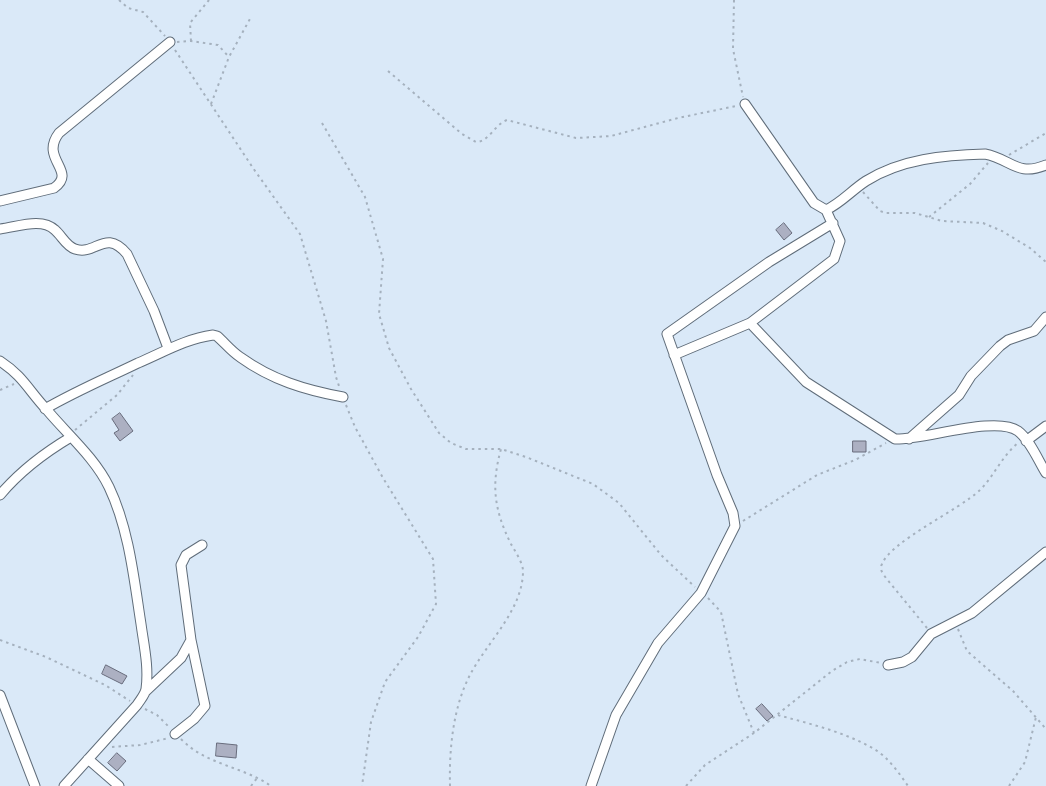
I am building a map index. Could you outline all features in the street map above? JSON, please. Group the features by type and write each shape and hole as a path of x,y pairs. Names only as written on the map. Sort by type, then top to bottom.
{"street":[{"path":"0,201 54,188 61,184 63,175 52,149 52,142 59,133 170,42"},
{"path":"674,355 750,323 834,259 840,241 826,210 814,203 745,104"},
{"path":"826,210 882,172 911,161 970,154 998,157 1022,170 1046,166"},
{"path":"0,229 43,223 49,224 73,248 82,250 107,242 121,247 130,261 154,311 168,348"},
{"path":"591,786 620,708 658,644 701,593 735,526 733,513 667,334 769,262 833,223"},
{"path":"909,439 959,395 971,376 1000,346 1008,340 1034,331 1046,317"},
{"path":"750,323 806,382 895,438 909,439 944,431 995,425 1008,426 1019,431 1046,473"},
{"path":"45,409 102,378 139,363 168,348 200,337 217,336 239,357 259,370 305,390 343,397"},
{"path":"0,361 23,379 45,409 70,435 98,469 116,504 126,540 138,604 147,670 146,691"},
{"path":"1025,439 1046,426"},
{"path":"0,495 17,474 70,435"},
{"path":"174,734 194,719 204,706 191,640 181,565 186,555 202,545"},
{"path":"888,665 903,662 912,657 932,634 972,613 1046,552"},
{"path":"64,786 137,706 146,691 180,658 191,640"},
{"path":"0,695 35,786"},
{"path":"88,759 118,786"}],"path":[{"path":"119,0 128,8 143,12 170,42 300,234 326,321 336,377 355,427 383,478 433,558 436,604 418,638 385,682 371,722 362,786"},
{"path":"191,41 190,23 209,0"},
{"path":"388,71 462,134 476,142 484,139 501,122 507,120 576,138 611,136 678,118 745,104 733,49 734,0"},
{"path":"211,104 229,57 251,17"},
{"path":"170,42 191,41 218,45 229,57"},
{"path":"322,123 365,197 383,258 379,314 389,348 410,389 439,433 451,443 466,449 501,449 526,456 593,484 619,503 661,555 721,612 738,694 754,733"},
{"path":"928,218 970,184 998,157 1046,133"},
{"path":"859,186 880,211 915,213 928,218 955,223 984,223 1002,231 1030,248 1046,262"},
{"path":"70,435 117,395 131,379 139,363"},
{"path":"0,390 23,379"},
{"path":"735,526 817,475 855,460 895,438"},
{"path":"932,634 886,578 881,570 881,565 888,556 913,536 981,489 1012,448 1025,439"},
{"path":"450,786 452,745 461,701 469,677 519,597 524,570 509,540 495,504 494,472 501,449"},
{"path":"955,622 968,651 1013,691 1046,729"},
{"path":"0,640 46,657 105,685 137,706 157,715 174,734"},
{"path":"686,786 705,765 754,733 847,662 860,659 888,665"},
{"path":"778,715 835,732 875,749 893,766 908,786"},
{"path":"1009,786 1025,762 1036,716"},
{"path":"98,748 154,743 176,735 189,748 204,758 258,777 270,786"},
{"path":"252,786 258,777"}],"building":[{"path":"784,223 792,233 784,240 776,230"},
{"path":"120,413 133,431 120,441 114,433 119,430 112,419"},
{"path":"853,441 866,441 866,452 853,452"},
{"path":"106,665 127,676 122,684 102,674"},
{"path":"762,704 773,716 767,721 756,709"},
{"path":"217,743 237,745 236,758 216,756"},
{"path":"117,753 126,761 117,771 108,763"}]}
